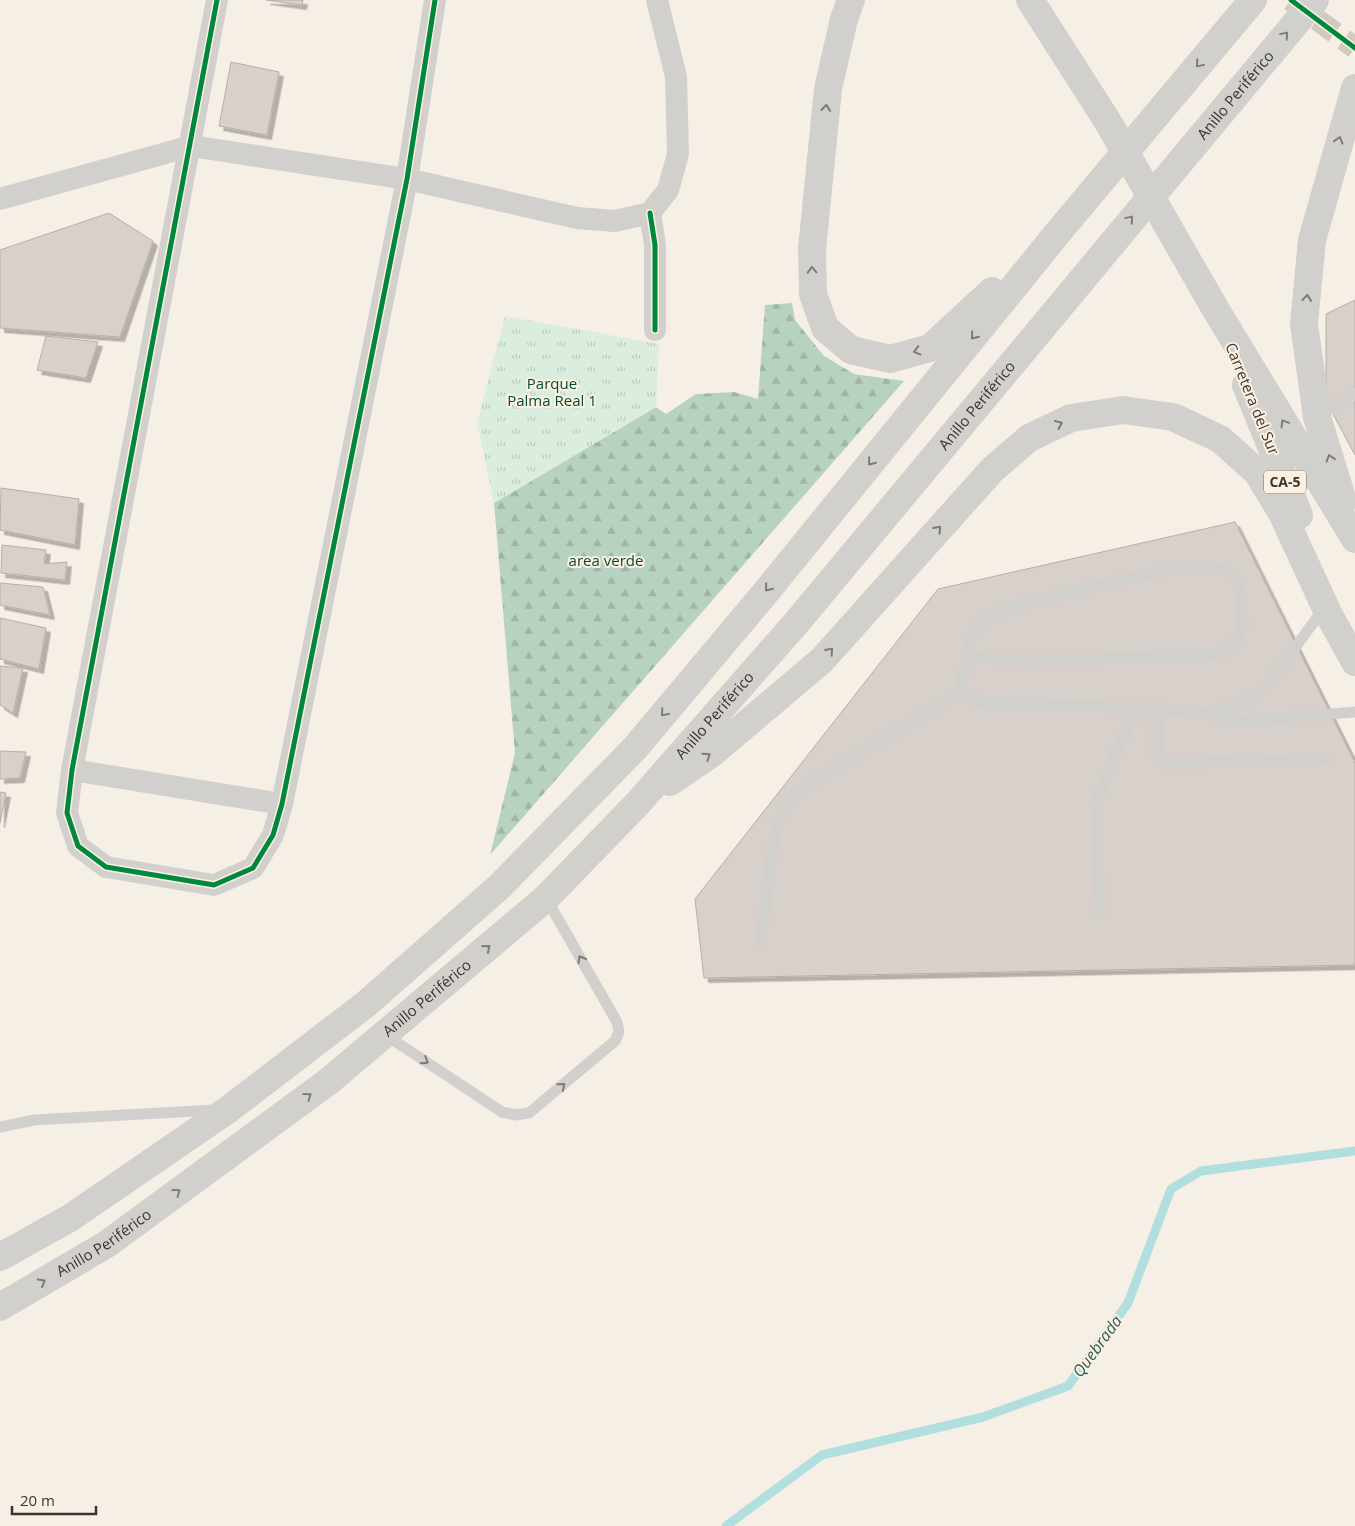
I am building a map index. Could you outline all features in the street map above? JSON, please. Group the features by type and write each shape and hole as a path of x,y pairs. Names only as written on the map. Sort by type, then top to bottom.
{"highway":[{"path":"851,0 828,89 812,249 813,294 825,328 851,350 890,359 930,348 1060,230"},
{"path":"1013,0 1050,30"},
{"name":"Carretera del Sur","path":"1030,0 1128,156 1216,310 1355,539"},
{"path":"1224,34 1242,0"},
{"path":"0,1257 70,1218 229,1109 366,1004 499,887 635,748 772,584 1060,230 1253,0"},
{"name":"Anillo Periférico","path":"0,1307 107,1244 329,1081 546,898 638,804 797,622 1196,139 1314,0"},
{"path":"1355,88 1312,240 1304,324 1317,416 1355,539"},
{"name":"Carretera del Sur","path":"1216,310 1355,654"},
{"path":"638,804 711,754 822,660 992,470 1029,438 1071,418 1123,410 1132,411 1173,417 1220,439 1257,472 1277,504 1325,606 1355,662"}],"street":[{"path":"216,0 72,770 67,813 78,846 106,867 214,885 253,868 273,835 282,804 407,179 435,0"},
{"path":"0,199 190,146 407,179 576,218 615,221 650,213 668,190 678,154 676,77 657,0"},
{"path":"650,213 656,254 655,330"},
{"path":"72,770 282,804"}],"lane":[{"path":"1317,416 1354,396"},
{"path":"961,692 962,674 970,638 980,622 1003,609 1173,568 1223,569 1234,576 1240,589 1244,625 1236,642 1227,650 1209,655 1029,662 967,657"},
{"path":"1206,714 1252,698 1270,682 1325,606"},
{"path":"961,692 981,703 1157,708 1206,714 1238,722 1355,712"},
{"path":"761,940 773,841 782,813 797,794 824,774 961,692"},
{"path":"1100,913 1096,801 1136,708"},
{"path":"1157,708 1157,757 1160,762 1168,766 1248,760 1274,762 1324,759"},
{"path":"384,1034 502,1112 516,1115 529,1113 608,1047 615,1041 619,1032 617,1022 546,898"},
{"path":"0,1127 34,1120 229,1109"}],"green space":[{"name":"area verde","path":"792,303 795,320 824,356 854,374 904,381 490,855 515,753 494,503 656,407 666,414 696,394 734,392 758,399 765,305"},
{"name":"Parque Palma Real 1","path":"505,316 659,344 656,407 494,503 477,423"}],"building":[{"path":"266,0 303,0 302,5"},
{"path":"231,62 279,72 267,135 219,126"},
{"path":"109,213 153,241 120,337 0,328 0,250"},
{"path":"1355,300 1355,455 1326,401 1326,314"},
{"path":"46,336 98,342 86,378 37,370"},
{"path":"1,488 79,499 75,545 0,530"},
{"path":"1235,522 1355,763 1355,965 704,978 695,899 938,589"},
{"path":"2,545 46,550 44,564 67,562 65,580 1,573"},
{"path":"0,583 43,587 50,615 0,605"},
{"path":"0,618 46,628 39,669 0,659"},
{"path":"0,666 23,668 13,713 0,705"},
{"path":"0,751 26,752 20,778 0,779"},
{"path":"0,792 6,793 0,823"}],"waterway":[{"name":"Quebrada","path":"726,1526 822,1455 983,1417 1068,1386 1128,1303 1171,1189 1201,1171 1355,1151"}],"tunnel":[{"path":"1291,0 1355,48"}],"cycle path":[{"path":"217,0 72,770 67,813 78,846 106,867 214,885 253,868 273,835 282,804 407,179 435,0"},
{"path":"1291,0 1355,48"},
{"path":"650,213 655,245 655,330"}]}
